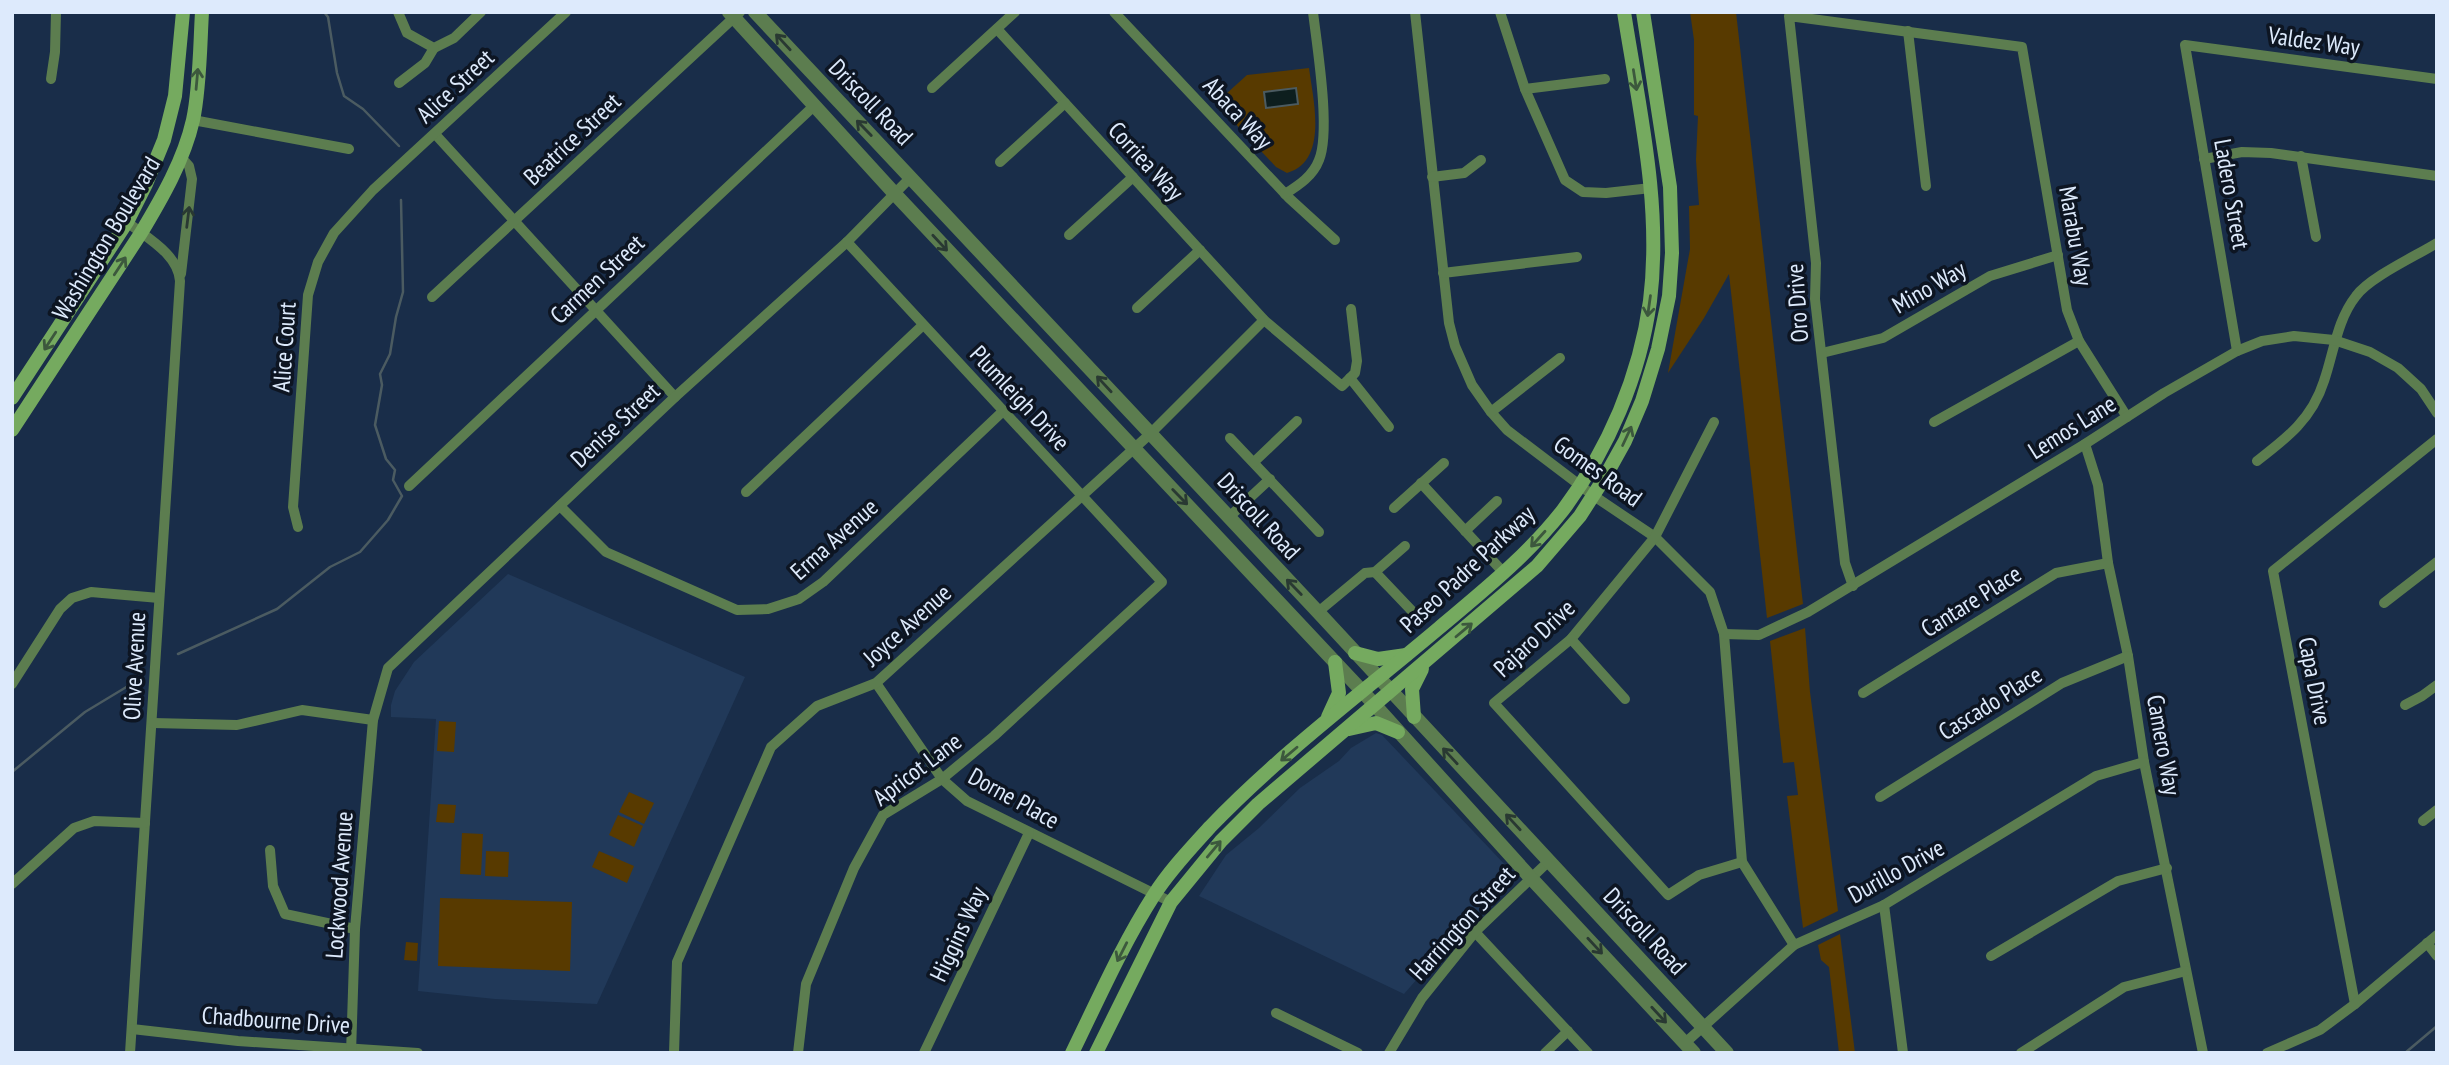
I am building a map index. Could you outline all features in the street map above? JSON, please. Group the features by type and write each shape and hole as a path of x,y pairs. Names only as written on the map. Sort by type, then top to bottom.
{"main road":[{"name":"Washington Boulevard","path":"12,398 127,222 156,162 170,120 183,12"},
{"name":"Washington Boulevard","path":"12,430 141,233 161,200 181,157 193,120 202,12"},
{"name":"Paseo Padre Parkway","path":"1072,1053 1155,892 1205,834 1253,785 1504,573 1547,528 1580,485 1616,417 1632,377 1643,335 1653,269 1651,188 1625,12"},
{"name":"Paseo Padre Parkway","path":"1096,1053 1171,902 1247,814 1537,566 1566,534 1594,496 1625,441 1646,391 1661,339 1671,274 1673,233 1670,187 1643,12"},
{"path":"1651,188 1663,206 1671,274"},
{"path":"1355,653 1378,659 1408,654"},
{"path":"1414,717 1412,689 1427,661"},
{"path":"1325,724 1339,693 1335,662"},
{"path":"1341,732 1376,723 1398,732"}],"street":[{"path":"51,79 56,12"},
{"path":"398,12 407,33 434,48"},
{"path":"399,83 425,63 434,48 454,38 481,12"},
{"name":"Alice Street","path":"373,190 566,12"},
{"name":"Driscoll Road","path":"755,12 1727,1053"},
{"path":"932,88 1016,12"},
{"name":"Abaca Way","path":"1114,12 1285,194 1335,240"},
{"path":"1285,194 1307,180 1319,162 1324,146 1313,12"},
{"name":"Gomes Road","path":"1415,12 1443,273 1449,323 1455,346 1472,385 1507,430 1594,496 1655,537 1710,592 1724,634 1742,862 1794,945"},
{"path":"1500,12 1525,89 1565,180 1583,192 1606,193 1651,188"},
{"name":"Driscoll Road","path":"735,14 894,193 1363,692 1530,877 1690,1048"},
{"name":"Beatrice Street","path":"432,297 735,14"},
{"name":"Oro Drive","path":"1853,586 1844,563 1815,299 1816,263 1789,16 1908,32"},
{"name":"Corriea Way","path":"997,29 1264,320 1342,386 1350,378"},
{"path":"1908,32 1926,186"},
{"name":"Marabu Way","path":"1908,32 2022,47 2067,310 2079,341 2127,417"},
{"name":"Valdez Way","path":"2185,45 2437,79"},
{"name":"Ladero Street","path":"2185,45 2237,351"},
{"path":"1525,89 1605,79"},
{"path":"1000,162 1065,103"},
{"name":"Carmen Street","path":"409,486 815,105"},
{"path":"193,120 349,149"},
{"path":"435,134 676,397"},
{"path":"2204,159 2242,152 2301,156 2437,176"},
{"path":"2301,156 2316,237"},
{"name":"Olive Avenue","path":"130,1053 180,281 192,179 191,170 181,157"},
{"path":"1432,177 1464,173 1481,160"},
{"name":"Denise Street","path":"373,720 388,668 676,397 847,242 911,177"},
{"path":"1069,235 1133,177"},
{"name":"Alice Court","path":"298,527 293,507 308,295 318,262 334,233 373,190"},
{"path":"127,222 173,260 180,273 180,281"},
{"name":"Plumleigh Drive","path":"847,242 1162,582"},
{"path":"2257,461 2292,434 2310,411 2324,382 2334,340 2356,295 2380,276 2437,243"},
{"path":"1136,308 1200,250"},
{"name":"Mino Way","path":"1822,353 1883,338 1990,276 2058,255"},
{"path":"1443,273 1577,257"},
{"path":"1351,309 1357,361 1355,373 1350,378 1389,427"},
{"name":"Joyce Avenue","path":"674,1053 677,962 771,747 817,706 876,683 1150,434 1264,320"},
{"path":"746,492 923,325"},
{"name":"Lemos Lane","path":"1724,634 1759,635 1808,612 2237,351 2262,341 2294,336 2334,340 2371,352 2399,368 2421,389 2437,413"},
{"path":"1934,422 2079,341"},
{"path":"1491,412 1560,358"},
{"name":"Erma Avenue","path":"561,506 606,551 737,610 768,609 799,599 823,582 1003,411"},
{"path":"1254,462 1297,421"},
{"name":"Pajaro Drive","path":"1714,422 1655,537 1572,639 1494,703 1668,895 1699,875 1742,862"},
{"path":"1230,438 1319,532"},
{"name":"Capa Drive","path":"2355,1004 2273,571 2437,439"},
{"name":"Camero Way","path":"2085,444 2098,485 2108,564 2128,656 2144,762 2203,1053"},
{"path":"1394,508 1444,463"},
{"path":"1228,518 1270,480"},
{"path":"1421,483 1504,573"},
{"path":"1465,531 1497,501"},
{"path":"1318,612 1365,573 1375,572 1405,546"},
{"path":"2384,603 2437,562"},
{"name":"Cantare Place","path":"1863,693 2056,573 2108,564"},
{"path":"1375,572 1412,611"},
{"name":"Apricot Lane","path":"798,1053 806,984 854,868 883,816 942,779 994,736 1162,582"},
{"path":"12,684 60,609 72,598 91,592 159,598"},
{"path":"1572,639 1625,699"},
{"name":"Cascado Place","path":"1880,796 2062,684 2128,656"},
{"name":"Dorne Place","path":"876,683 942,779 967,801 1171,902"},
{"path":"2405,705 2437,685"},
{"path":"153,723 237,725 302,710 373,720"},
{"name":"Lockwood Avenue","path":"351,1050 355,929 373,720"},
{"name":"Durillo Drive","path":"1690,1048 1704,1026 1794,945 1884,905 2096,776 2144,762"},
{"path":"2423,821 2437,810"},
{"path":"12,884 74,828 84,823 145,823"},
{"name":"Higgins Way","path":"924,1053 1029,832"},
{"path":"270,850 273,886 285,914 355,929"},
{"name":"Harrington Street","path":"1389,1053 1422,998 1475,932 1549,861"},
{"path":"1991,956 2118,881 2167,868"},
{"path":"1884,905 1903,1053"},
{"path":"1475,932 1588,1053"},
{"path":"2267,1053 2320,1031 2437,935"},
{"path":"2427,943 2437,956"},
{"path":"2021,1053 2124,987 2186,971"},
{"path":"1276,1013 1358,1053"},
{"name":"Chadbourne Drive","path":"132,1029 238,1041 418,1053"},
{"path":"1545,1053 1568,1031"},
{"path":"237,1053 238,1041"}],"shaded area":[{"path":"1690,12 1736,12 1803,604 1767,618 1729,274 1668,373 1690,249 1689,206 1699,205 1696,160 1698,116 1694,115 1694,40"},
{"path":"1309,68 1315,112 1313,143 1309,156 1300,166 1287,173 1276,167 1216,103 1247,75"},
{"path":"1296,88 1298,104 1266,108 1264,92"},
{"path":"508,574 745,677 597,1004 495,999 418,991 436,719 391,717 391,705 395,691 414,662"},
{"path":"1805,628 1810,692 1838,911 1803,928 1787,796 1798,795 1794,762 1783,763 1770,641"},
{"path":"439,721 456,722 454,752 437,751"},
{"path":"1376,733 1382,735 1509,869 1512,876 1404,994 1199,896 1226,855 1259,828 1300,788 1339,761 1351,748"},
{"path":"629,792 654,803 644,824 619,812"},
{"path":"438,804 456,805 454,823 436,822"},
{"path":"618,815 643,826 634,847 609,835"},
{"path":"462,833 483,834 481,875 460,874"},
{"path":"486,851 509,852 508,877 485,876"},
{"path":"599,851 634,866 627,883 592,867"},
{"path":"440,898 572,902 570,971 438,966"},
{"path":"1840,934 1855,1053 1839,1053 1829,967 1821,960 1818,945"},
{"path":"406,942 418,943 417,961 404,960"}],"waterway":[{"path":"324,12 328,17 337,73 344,96 363,109 399,146"},
{"path":"178,654 277,609 330,567 360,552 388,520 402,496 393,480 395,470 386,459 375,425 382,385 380,374 390,354 403,292 401,200"},
{"path":"12,772 85,712 138,680"},
{"path":"2405,1053 2437,1026"}]}
